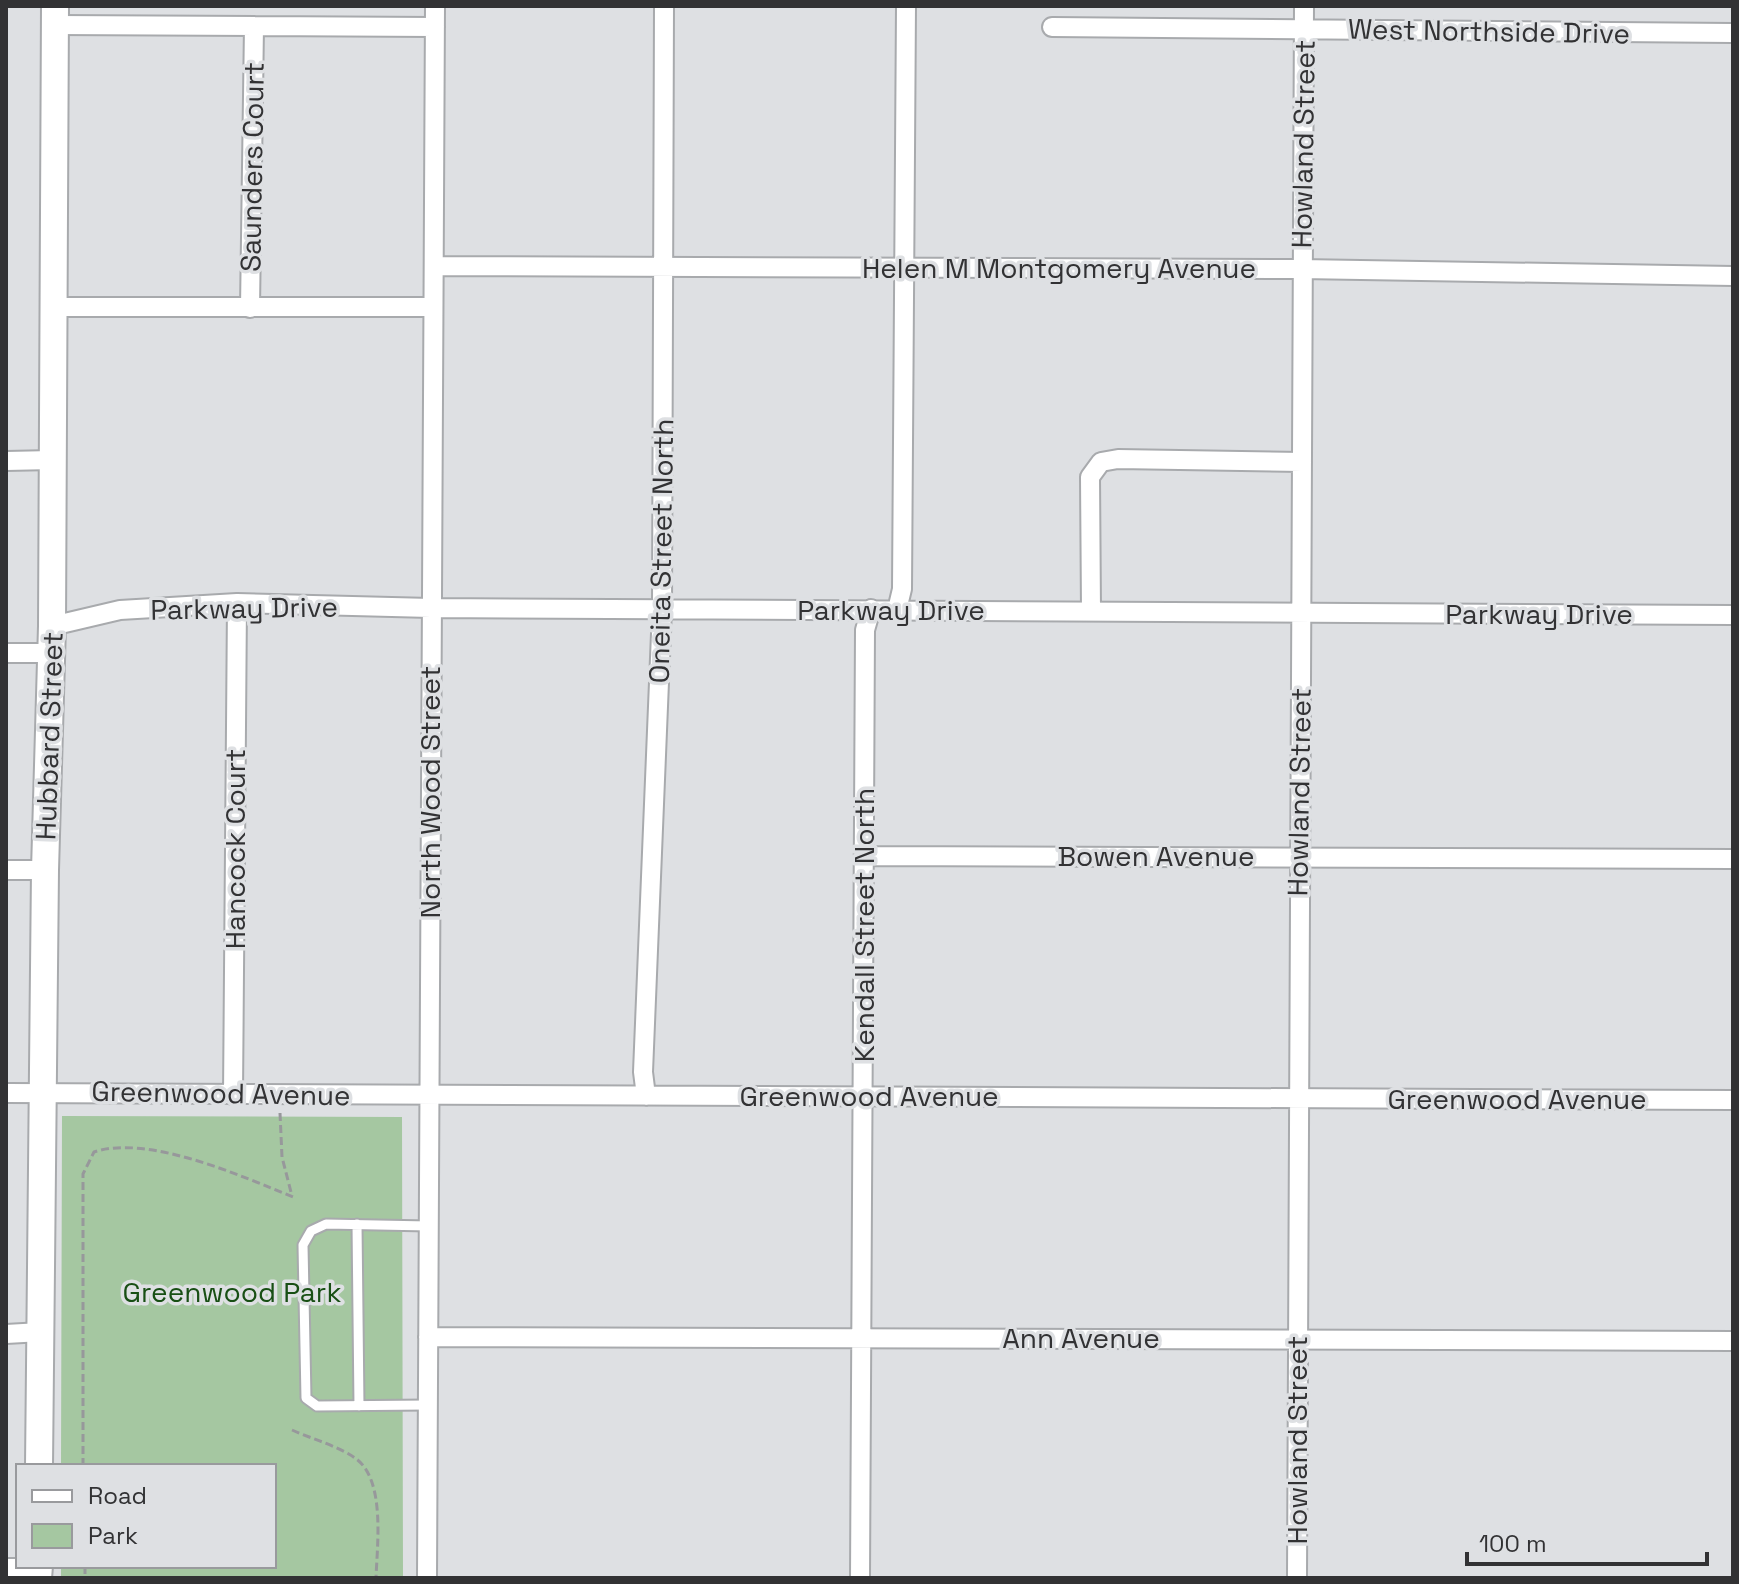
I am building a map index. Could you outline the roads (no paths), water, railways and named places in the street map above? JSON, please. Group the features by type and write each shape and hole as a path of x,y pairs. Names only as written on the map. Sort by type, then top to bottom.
{"street":[{"name":"North Wood Street","path":"427,1578 435,6"},
{"name":"Oneita Street North","path":"646,1096 643,1072 662,609 664,6"},
{"path":"897,610 902,589 906,6"},
{"name":"Howland Street","path":"1297,1578 1297,857 1304,6"},
{"path":"55,16 254,26 435,27"},
{"name":"Hubbard Street","path":"39,1464 45,870 52,626 55,16"},
{"name":"Saunders Court","path":"250,308 254,26"},
{"name":"West Northside Drive","path":"1052,27 1733,33"},
{"name":"Helen M Montgomery Avenue","path":"434,266 1301,269 1733,276"},
{"path":"53,307 433,307"},
{"path":"1091,611 1090,477 1101,462 1118,459 1302,462"},
{"path":"6,461 53,460"},
{"name":"Parkway Drive","path":"52,626 120,610 237,603 431,608 1733,615"},
{"name":"Hancock Court","path":"233,1095 237,603"},
{"name":"Kendall Street North","path":"860,1578 865,630 871,609"},
{"path":"6,653 51,653"},
{"name":"Bowen Avenue","path":"866,856 1733,859"},
{"path":"6,870 45,870"},
{"name":"Greenwood Avenue","path":"6,1093 1733,1100"},
{"path":"6,1334 41,1332"},
{"name":"Ann Avenue","path":"428,1337 1733,1341"},
{"path":"6,1568 38,1571"}],"lane":[{"path":"428,1405 317,1406 306,1398 303,1388 303,1245 311,1231 326,1224 429,1226"},
{"path":"357,1224 359,1406"}],"park label":[{"name":"Greenwood Park","path":"232,1292"}]}
